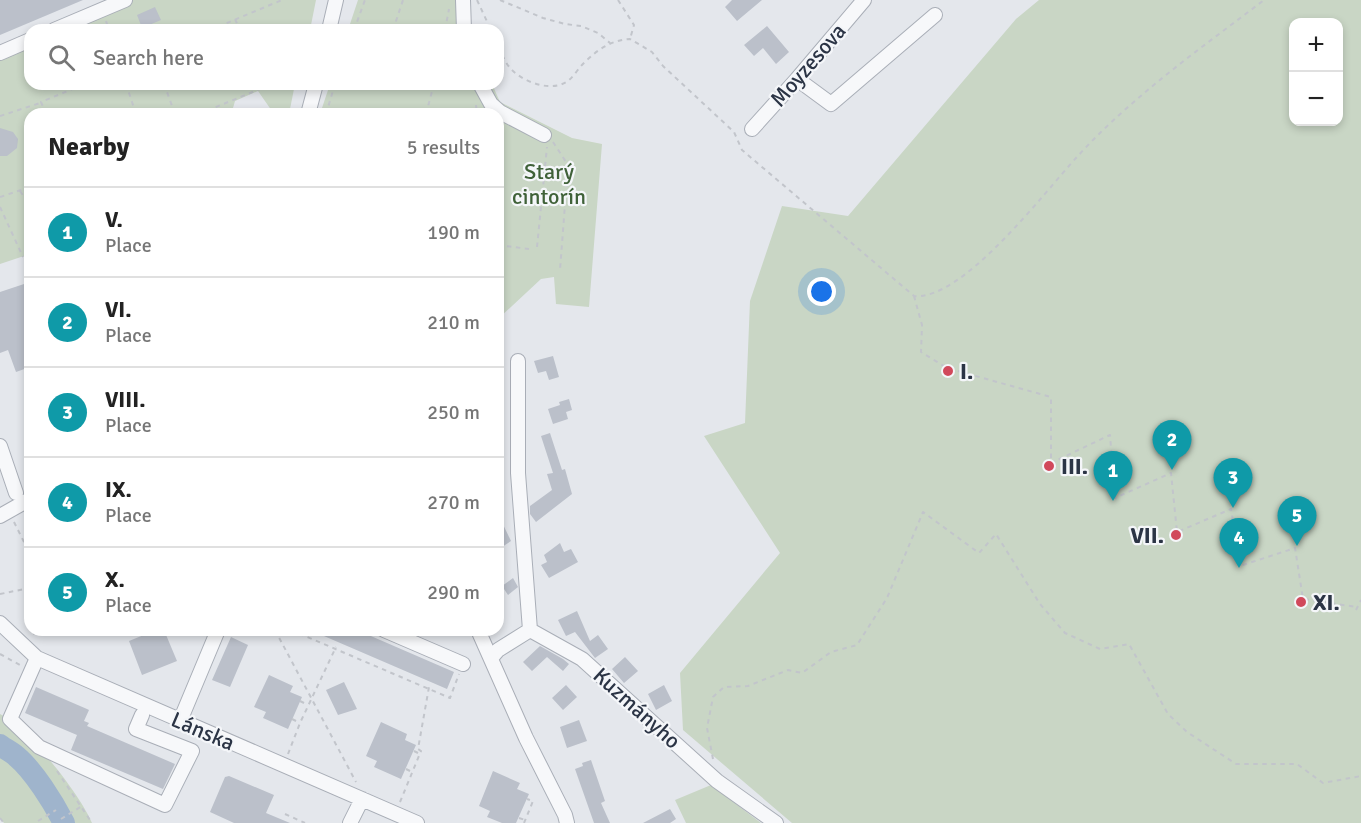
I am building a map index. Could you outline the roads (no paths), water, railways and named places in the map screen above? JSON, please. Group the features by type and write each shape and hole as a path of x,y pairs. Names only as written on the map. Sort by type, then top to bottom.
{"street":[{"path":"68,24 125,0"},
{"path":"330,24 336,0"},
{"path":"463,0 464,24"},
{"name":"Moyzesova","path":"752,129 864,0"},
{"path":"797,79 831,104 935,15"},
{"path":"0,53 24,43"},
{"path":"310,108 314,90"},
{"path":"483,90 496,108"},
{"path":"504,112 544,135"},
{"path":"492,657 498,650 530,630 518,473 518,361"},
{"path":"0,446 16,493"},
{"path":"6,518 24,504"},
{"name":"Lánska","path":"0,623 34,665 180,721 281,765 360,793 417,823"},
{"name":"Kuzmányho","path":"530,630 582,659 717,781 776,823"},
{"path":"180,721 212,636"},
{"path":"398,636 463,664"},
{"path":"481,636 565,820"},
{"path":"34,665 10,719 39,747 165,805 192,750 136,729 142,715"},
{"path":"350,823 360,793"}],"waterway":[{"path":"0,745 30,770 64,823"}],"place":[{"name":"I.","path":"948,371"},
{"name":"III.","path":"1049,466"},
{"name":"VI.","path":"1172,470"},
{"name":"V.","path":"1113,501"},
{"name":"VIII.","path":"1233,508"},
{"name":"VII.","path":"1176,535"},
{"name":"X.","path":"1297,546"},
{"name":"IX.","path":"1239,568"},
{"name":"XI.","path":"1301,602"}],"park label":[{"name":"Starý cintorín","path":"549,184"}]}
